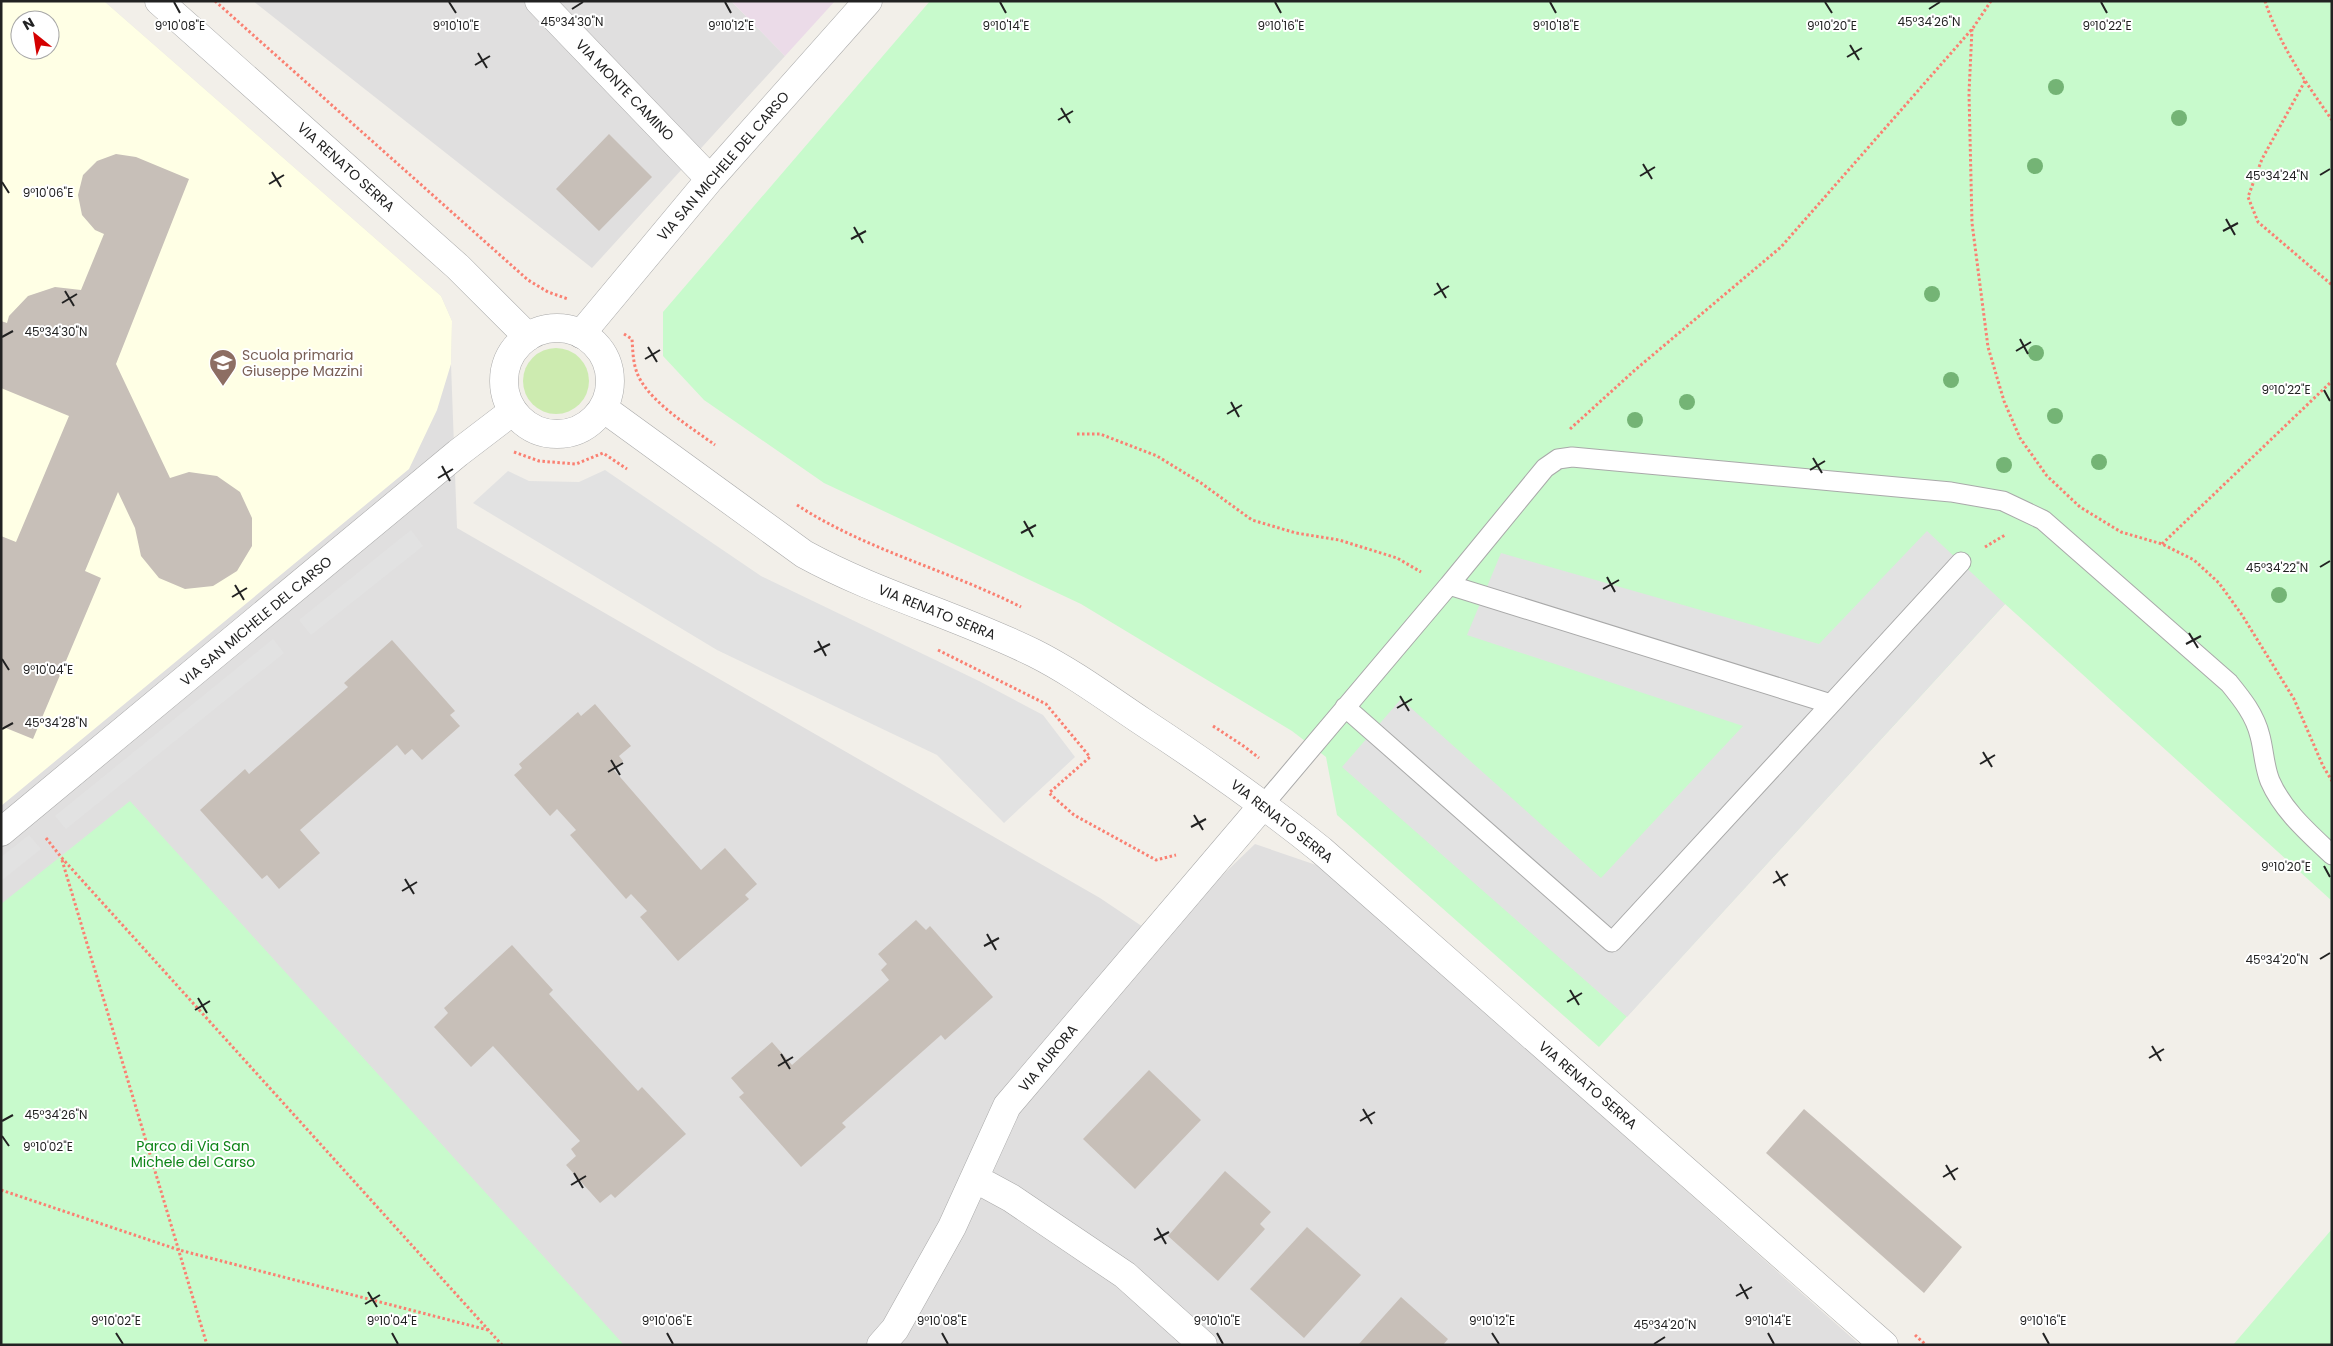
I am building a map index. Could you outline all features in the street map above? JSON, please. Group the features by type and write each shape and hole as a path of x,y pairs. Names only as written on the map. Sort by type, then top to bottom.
{"street":[{"name":"VIA RENATO SERRA","path":"159,1 458,267 528,337"},
{"name":"VIA MONTE CAMINO","path":"540,1 710,179"},
{"name":"VIA SAN MICHELE DEL CARSO","path":"589,325 710,179 868,1"},
{"path":"589,325 598,349 609,370 609,388 603,408 592,421 577,430 558,434 541,432 525,424 513,411 506,397 504,386 505,369 512,353 528,337 538,332 589,325"},
{"name":"VIA RENATO SERRA","path":"603,408 804,554 831,569 986,631 1035,654 1096,690 1264,804 1321,850 1884,1345"},
{"name":"VIA SAN MICHELE DEL CARSO","path":"1,832 443,466 513,411"},
{"name":"VIA AURORA","path":"882,1345 895,1329 952,1227 976,1179 987,1145 1007,1106 1264,804"},
{"path":"976,1179 1010,1198 1125,1275 1202,1345"}],"lane":[{"path":"1264,804 1545,468 1558,459 1572,457 1951,492 2003,501 2043,520 2229,683 2248,707 2260,735 2270,782 2286,808 2332,855"},
{"path":"1345,707 1612,942 1961,562"},
{"path":"1449,585 1831,704"}],"path":[{"path":"214,1 528,280 548,292 574,302 589,325"},
{"path":"1569,429 1781,247 1972,28 1991,1"},
{"path":"2265,1 2270,15 2305,81 2332,120"},
{"path":"1972,28 1969,93 1972,223 1988,347 2004,401 2020,438 2047,476 2080,507 2121,532 2162,544 2194,560 2219,583 2242,615 2294,699 2323,766 2332,781"},
{"path":"2305,81 2262,159 2248,197 2258,222 2332,285"},
{"path":"2162,544 2332,381"},
{"path":"1077,434 1100,434 1156,456 1201,483 1252,520 1296,533 1339,540 1389,555 1426,575"},
{"path":"507,450 539,461 576,464 603,453 627,470"},
{"path":"931,647 1046,704 1090,757 1049,793 1074,815 1156,860 1180,853 1210,868"},
{"path":"26,812 61,857 502,1345"},
{"path":"61,857 208,1345"},
{"path":"1,1190 179,1250 489,1330"}],"shaded area":[{"path":"1,1 104,1 441,296 452,321 451,364 457,528 1100,898 1158,937 1255,844 1322,867 1860,1345 1,1345"},
{"name":"Scuola primaria Giuseppe Mazzini","path":"1,1 104,1 441,296 452,321 451,364 437,410 409,469 1,806"},
{"path":"253,1 731,1 785,56 592,268"},
{"path":"731,1 835,1 785,56"},
{"path":"605,470 761,576 979,681 1043,715 1075,757 1004,823 937,755 717,650 473,503 508,471 529,481 579,482"},
{"path":"411,530 423,546 311,635 299,620"},
{"path":"1927,531 2005,604 1627,1017 1342,767 1401,699 1601,878 1743,726 1467,635 1501,553 1819,644"},
{"path":"273,639 284,653 66,829 55,816"},
{"path":"29,835 41,849 1,881 1,857"}],"green space":[{"path":"930,1 2332,1 2332,901 2005,604 1599,1047 1337,815 1326,757 1292,731 1081,604 824,483 704,400 663,356 663,312"},
{"path":"556,348 568,351 579,358 586,369 589,381 586,393 579,404 568,411 556,414 544,411 533,404 526,393 523,381 526,369 533,358 544,351"},
{"name":"Parco di Via San Michele del Carso","path":"130,801 624,1345 1,1345 1,904"},
{"path":"2332,1229 2332,1345 2233,1345"}],"building":[{"path":"609,134 652,177 599,231 556,189"},
{"path":"116,154 136,157 189,179 116,364 170,478 189,472 217,476 240,492 252,518 252,546 237,571 213,586 185,589 159,578 141,556 135,528 118,492 85,571 101,578 33,739 1,726 1,536 16,542 69,416 1,388 1,321 7,323 9,316 28,296 55,287 81,290 104,234 95,230 82,215 78,195 83,175 97,161"},
{"path":"392,640 455,711 450,715 460,726 422,760 412,749 405,755 397,745 300,830 320,853 279,889 267,875 262,879 200,810 245,769 249,774 348,687 344,683"},
{"path":"595,704 631,746 619,756 623,761 614,770 701,870 725,848 757,884 745,895 749,899 678,961 640,917 647,911 631,894 626,899 570,835 576,830 557,809 550,816 514,775 522,768 519,764 578,712 581,716"},
{"path":"916,920 926,930 930,926 993,997 945,1040 941,1035 842,1123 846,1127 801,1167 739,1097 744,1093 731,1078 772,1042 792,1065 889,980 881,970 887,964 878,954"},
{"path":"512,945 553,990 549,994 638,1091 642,1087 686,1134 615,1198 611,1194 600,1203 566,1165 576,1156 571,1149 580,1141 493,1046 471,1067 434,1027 448,1013 444,1008"},
{"path":"1149,1070 1201,1120 1135,1189 1083,1139"},
{"path":"1804,1109 1962,1247 1924,1293 1766,1153"},
{"path":"1225,1171 1271,1212 1260,1224 1265,1229 1218,1281 1168,1236"},
{"path":"1307,1227 1361,1275 1304,1338 1250,1289"},
{"path":"1401,1297 1448,1339 1443,1345 1358,1345"}],"place":[{"name":"Scuola primaria Giuseppe Mazzini","path":"223,387"}]}
